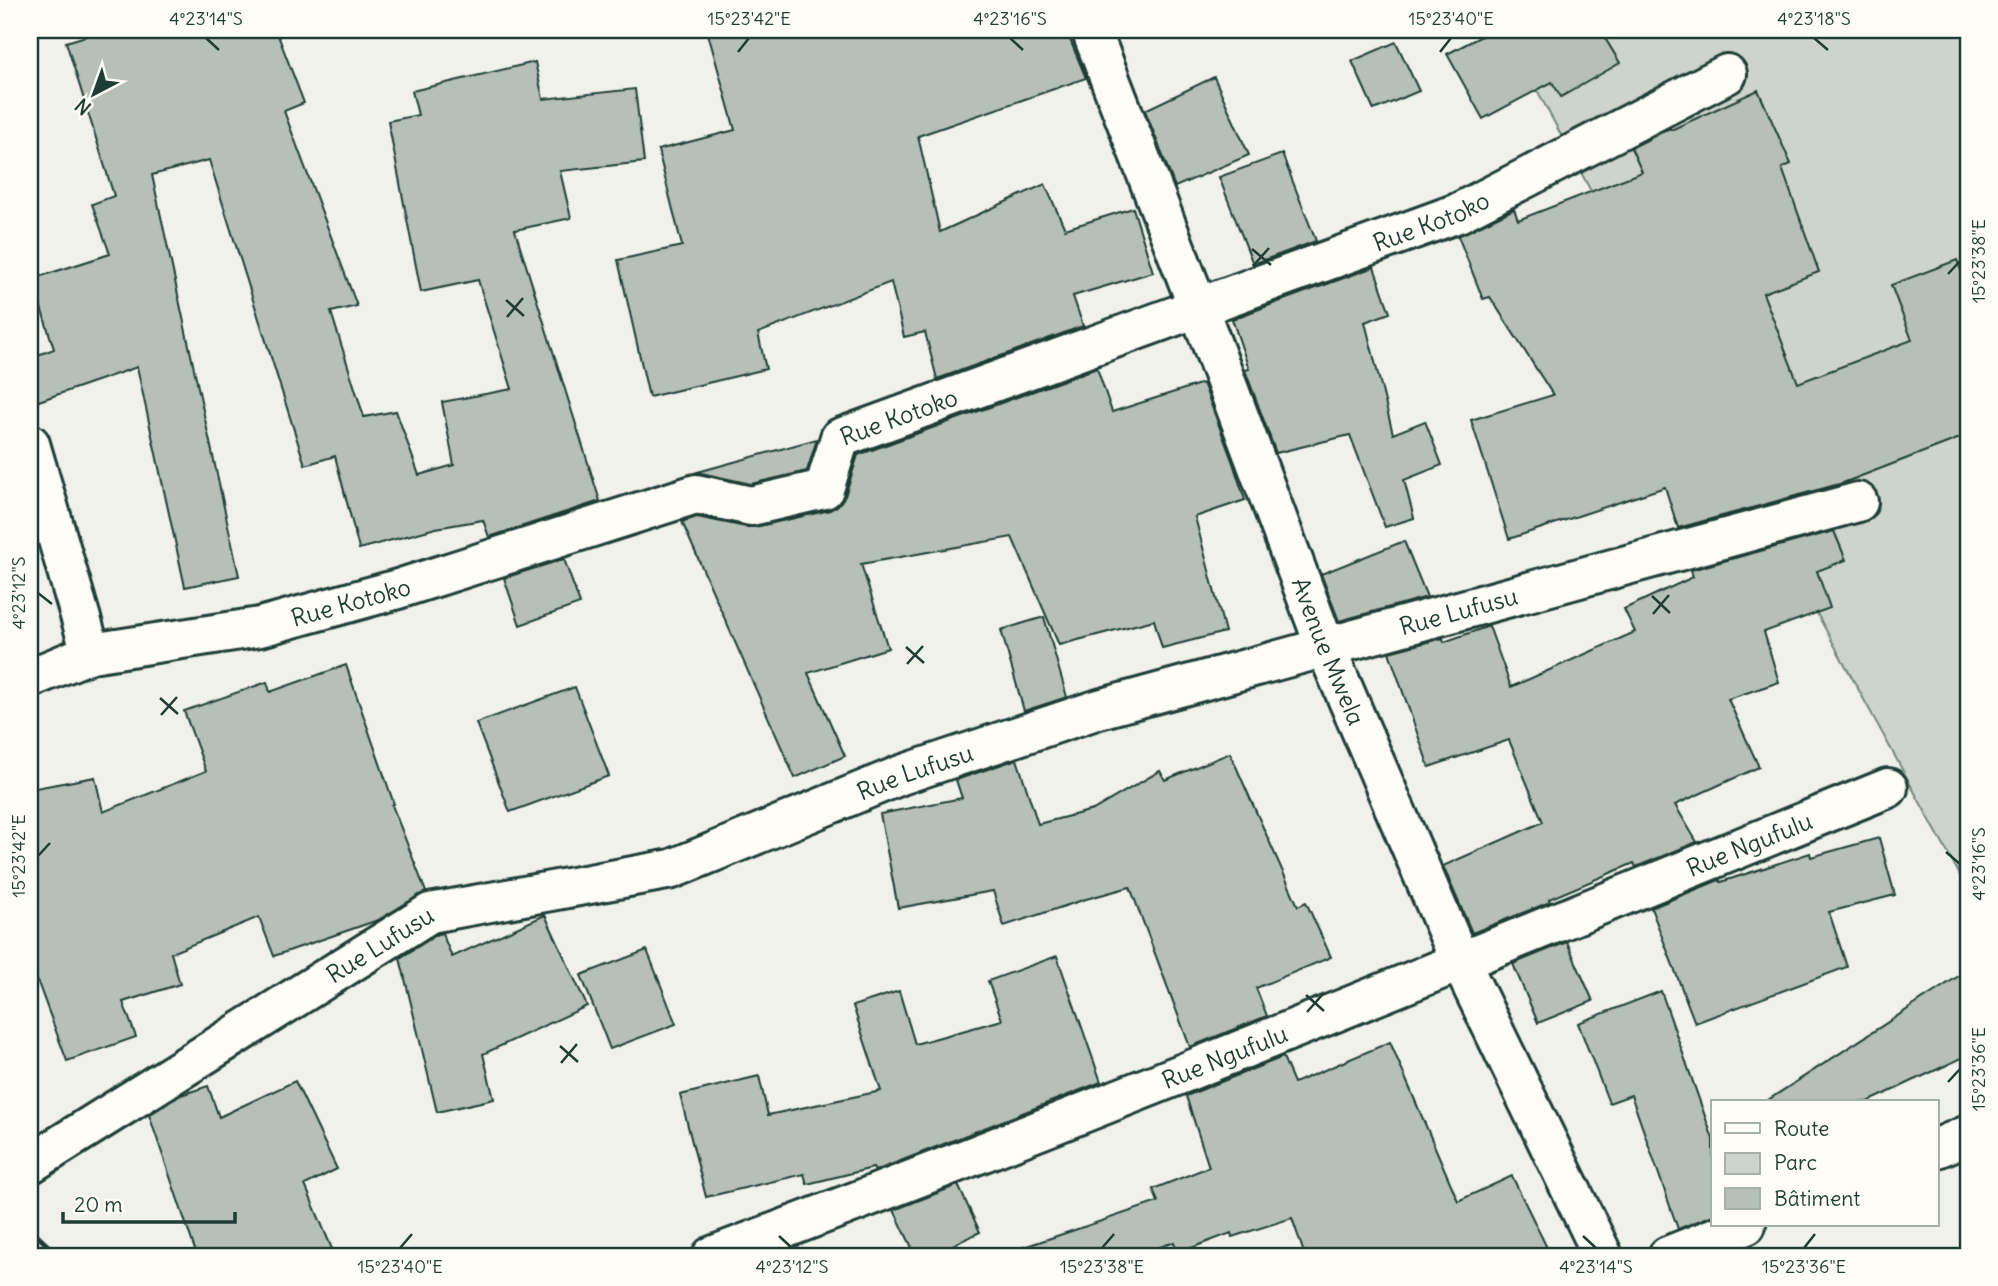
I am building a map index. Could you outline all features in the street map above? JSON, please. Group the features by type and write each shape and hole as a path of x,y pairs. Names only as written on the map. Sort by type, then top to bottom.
{"street":[{"name":"Avenue Mwela","path":"1090,30 1198,307 1325,646 1460,961 1603,1256"},
{"name":"Rue Kotoko","path":"30,678 91,653 260,627 398,589 696,494 751,506 824,489 840,438 1458,213 1727,74"},
{"path":"30,444 91,653"},
{"name":"Rue Lufusu","path":"30,1164 430,913 672,869 901,775 1098,709 1858,502"},
{"name":"Rue Ngufulu","path":"712,1256 884,1191 1888,788"},
{"path":"1938,1148 1968,1135"},
{"path":"1668,1256 1743,1226"}],"green space":[{"path":"1505,30 1968,30 1968,890 1791,566"}],"building":[{"path":"106,30 276,30 304,103 284,111 357,306 331,312 364,417 396,411 419,475 454,465 442,402 512,389 478,280 421,292 388,121 418,115 412,91 535,62 543,99 635,89 644,162 560,171 571,218 515,230 600,501 489,537 483,520 436,528 359,549 335,456 305,465 209,160 152,175 239,576 185,587 137,367 30,404 30,358 54,349 32,279 110,254 92,204 114,196 66,42"},
{"path":"707,30 1066,30 1086,78 918,136 940,232 1045,184 1065,229 1133,208 1153,272 1073,296 1083,326 937,379 925,332 904,337 891,282 758,333 766,369 649,397 618,260 682,246 658,150 735,130"},
{"path":"1493,30 1600,30 1620,63 1561,97 1552,82 1483,119 1447,54"},
{"path":"1396,42 1419,91 1374,110 1352,61"},
{"path":"1214,77 1249,155 1175,187 1145,110"},
{"path":"1758,90 1791,164 1782,168 1819,272 1763,293 1798,383 1912,340 1891,285 1957,260 1968,288 1968,435 1843,483 1678,528 1665,487 1509,539 1471,420 1553,395 1490,297 1483,299 1458,236 1514,209 1518,220 1642,172 1631,148"},
{"path":"1282,154 1316,241 1253,264 1219,177"},
{"path":"1374,267 1390,313 1365,322 1393,434 1425,421 1442,465 1404,480 1414,518 1385,527 1350,435 1276,453 1245,370 1249,369 1232,319"},
{"path":"1097,368 1112,412 1203,383 1245,500 1195,517 1225,632 1162,648 1154,620 1059,645 1012,537 861,564 888,648 808,673 845,756 795,778 682,522 697,517 755,527 830,510 845,496 858,455"},
{"path":"817,439 807,471 751,484 694,473"},
{"path":"1834,531 1846,560 1817,571 1830,608 1764,632 1779,682 1728,699 1759,767 1675,805 1697,842 1636,867 1634,863 1549,899 1550,902 1472,933 1443,866 1543,822 1509,740 1429,767 1389,652 1443,638 1444,642 1489,626 1511,687 1635,632 1624,609 1693,577 1691,570"},
{"path":"1404,541 1427,597 1339,621 1321,574"},
{"path":"564,559 580,604 520,625 504,578"},
{"path":"1044,617 1067,697 1024,711 1001,630"},
{"path":"346,665 394,804 392,805 426,892 378,920 274,956 259,917 171,953 180,984 123,1002 136,1037 67,1061 30,961 30,789 95,777 103,812 206,771 184,711 267,682 270,692"},
{"path":"575,687 609,776 510,812 476,723"},
{"path":"1230,753 1298,906 1306,902 1331,957 1256,988 1267,1016 1190,1047 1130,887 1004,926 993,891 898,908 880,814 962,798 956,780 1017,759 1038,824 1093,810 1160,771 1165,780"},
{"path":"1879,838 1895,895 1829,912 1847,967 1695,1023 1651,908 1719,880 1721,882 1810,853 1811,857"},
{"path":"545,915 587,1006 483,1054 494,1099 437,1112 400,958 442,933 452,957"},
{"path":"1567,942 1593,1001 1538,1023 1513,964"},
{"path":"647,950 676,1024 610,1049 581,975"},
{"path":"1057,956 1101,1082 875,1171 873,1168 807,1184 804,1174 706,1197 680,1095 759,1076 768,1115 881,1091 853,1006 899,991 915,1044 1002,1020 988,981"},
{"path":"1968,970 1968,1055 1872,1100 1768,1100"},
{"path":"1661,991 1711,1133 1711,1216 1678,1229 1631,1095 1609,1103 1578,1023"},
{"path":"1390,1042 1458,1201 1512,1176 1551,1256 1305,1256 1292,1218 1232,1237 1231,1233 1178,1253 1174,1242 1134,1256 1023,1256 1021,1248 1158,1202 1153,1189 1209,1167 1186,1096 1283,1057 1294,1083"},
{"path":"295,1081 337,1169 305,1185 335,1256 197,1256 149,1115 181,1095 208,1086 219,1117"},
{"path":"958,1185 980,1232 930,1256 916,1256 894,1210"}],"railway":[{"path":"30,1229 59,1256"}]}
